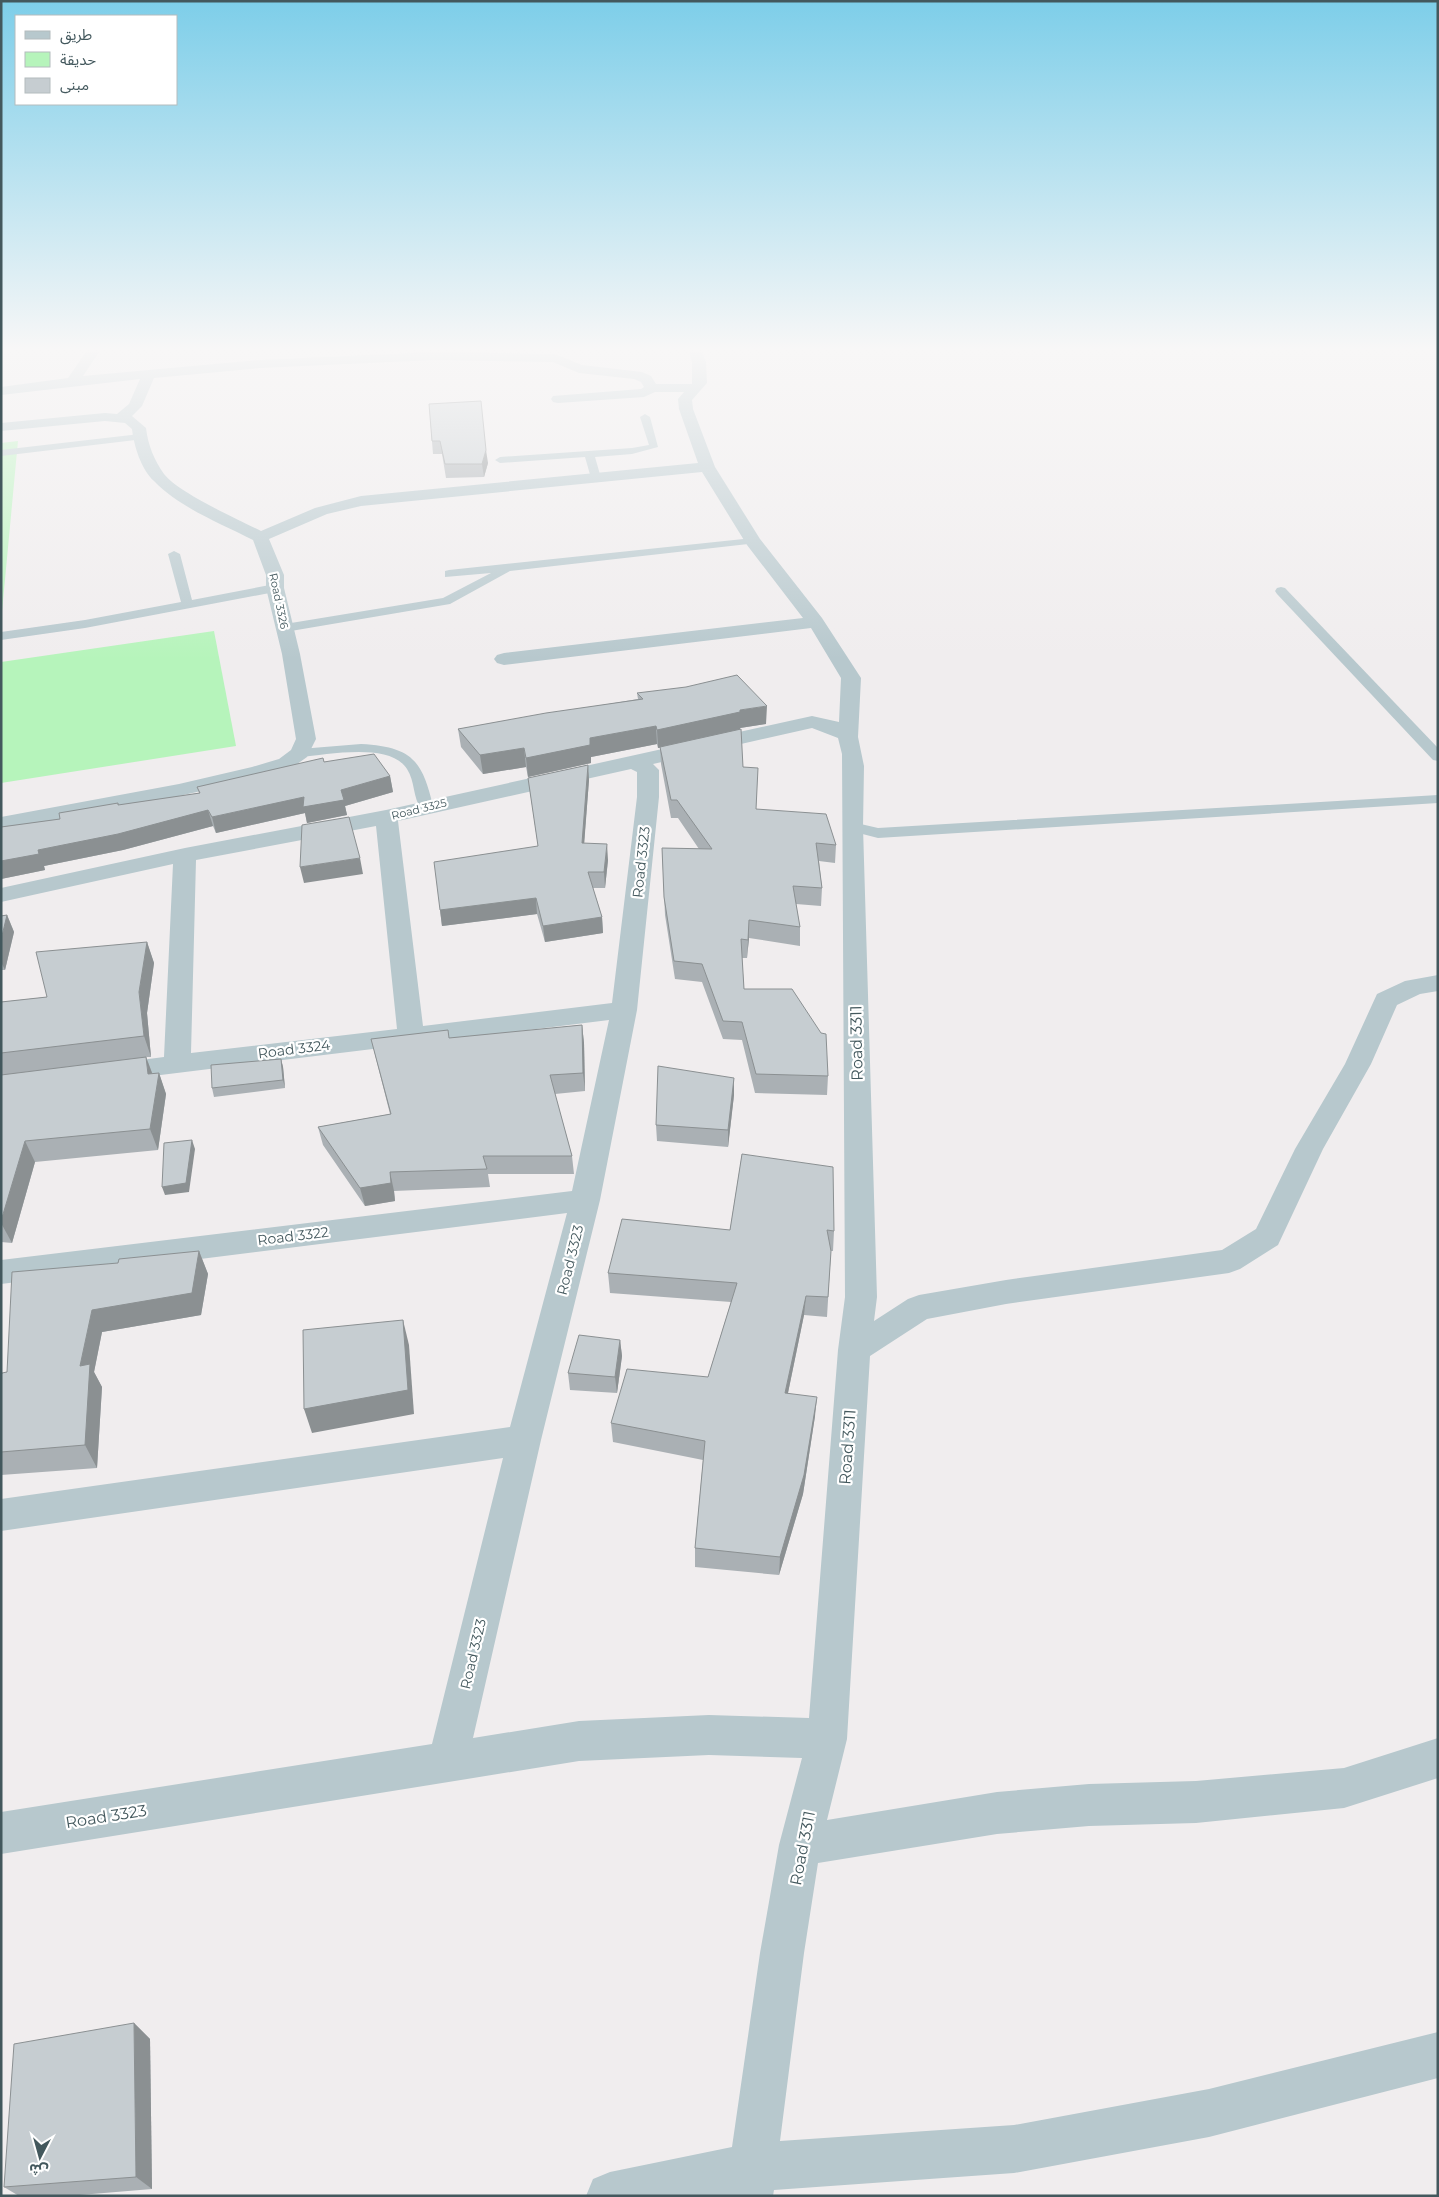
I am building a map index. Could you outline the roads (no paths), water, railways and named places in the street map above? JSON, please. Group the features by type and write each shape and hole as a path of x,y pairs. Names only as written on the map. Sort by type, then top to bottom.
{"street":[{"path":"145,455 159,478 192,501 260,537 321,511 361,501 708,467"},
{"path":"703,455 708,467 753,541 816,622 851,678 852,691 838,708 812,722"},
{"name":"Road 3326","path":"260,537 275,575 274,588 306,739 300,753"},
{"path":"504,659 816,622"},
{"name":"Road 3311","path":"751,2182 800,1845 827,1739 854,1350 861,1297 852,827 853,749 842,732 852,691"},
{"name":"Road 3325","path":"1,895 185,855 386,816 812,722 842,732"},
{"path":"1,824 179,790 249,774 286,763 300,753"},
{"name":"Road 3323","path":"448,1760 524,1440 585,1200 624,1010 648,797 648,770 634,761"},
{"path":"386,816 411,1035"},
{"path":"177,1063 185,855"},
{"path":"854,1350 919,1308 1006,1292 1228,1262 1268,1237 1309,1149 1358,1064 1386,1000 1414,987 1438,983"},
{"name":"Road 3324","path":"89,1075 624,1010"},
{"name":"Road 3322","path":"1,1272 585,1200"},
{"path":"1,1515 524,1440"},
{"name":"Road 3323","path":"1,1833 448,1760 579,1741 709,1735 827,1739"},
{"path":"800,1845 997,1813 1088,1805 1196,1802 1344,1788 1438,1758"},
{"path":"610,2196 751,2182 1014,2149 1209,2113 1438,2055"}],"lane":[{"path":"500,460 581,455"},
{"path":"589,455 596,478"},
{"path":"449,574 753,541"},
{"path":"174,554 187,603"},
{"path":"284,628 446,601 512,567"},
{"path":"1,636 85,624 187,603 274,588"},
{"path":"1281,591 1438,757"},
{"path":"300,753 382,748 404,756 414,768 426,806"},
{"path":"852,827 878,833 1438,799"}]}
